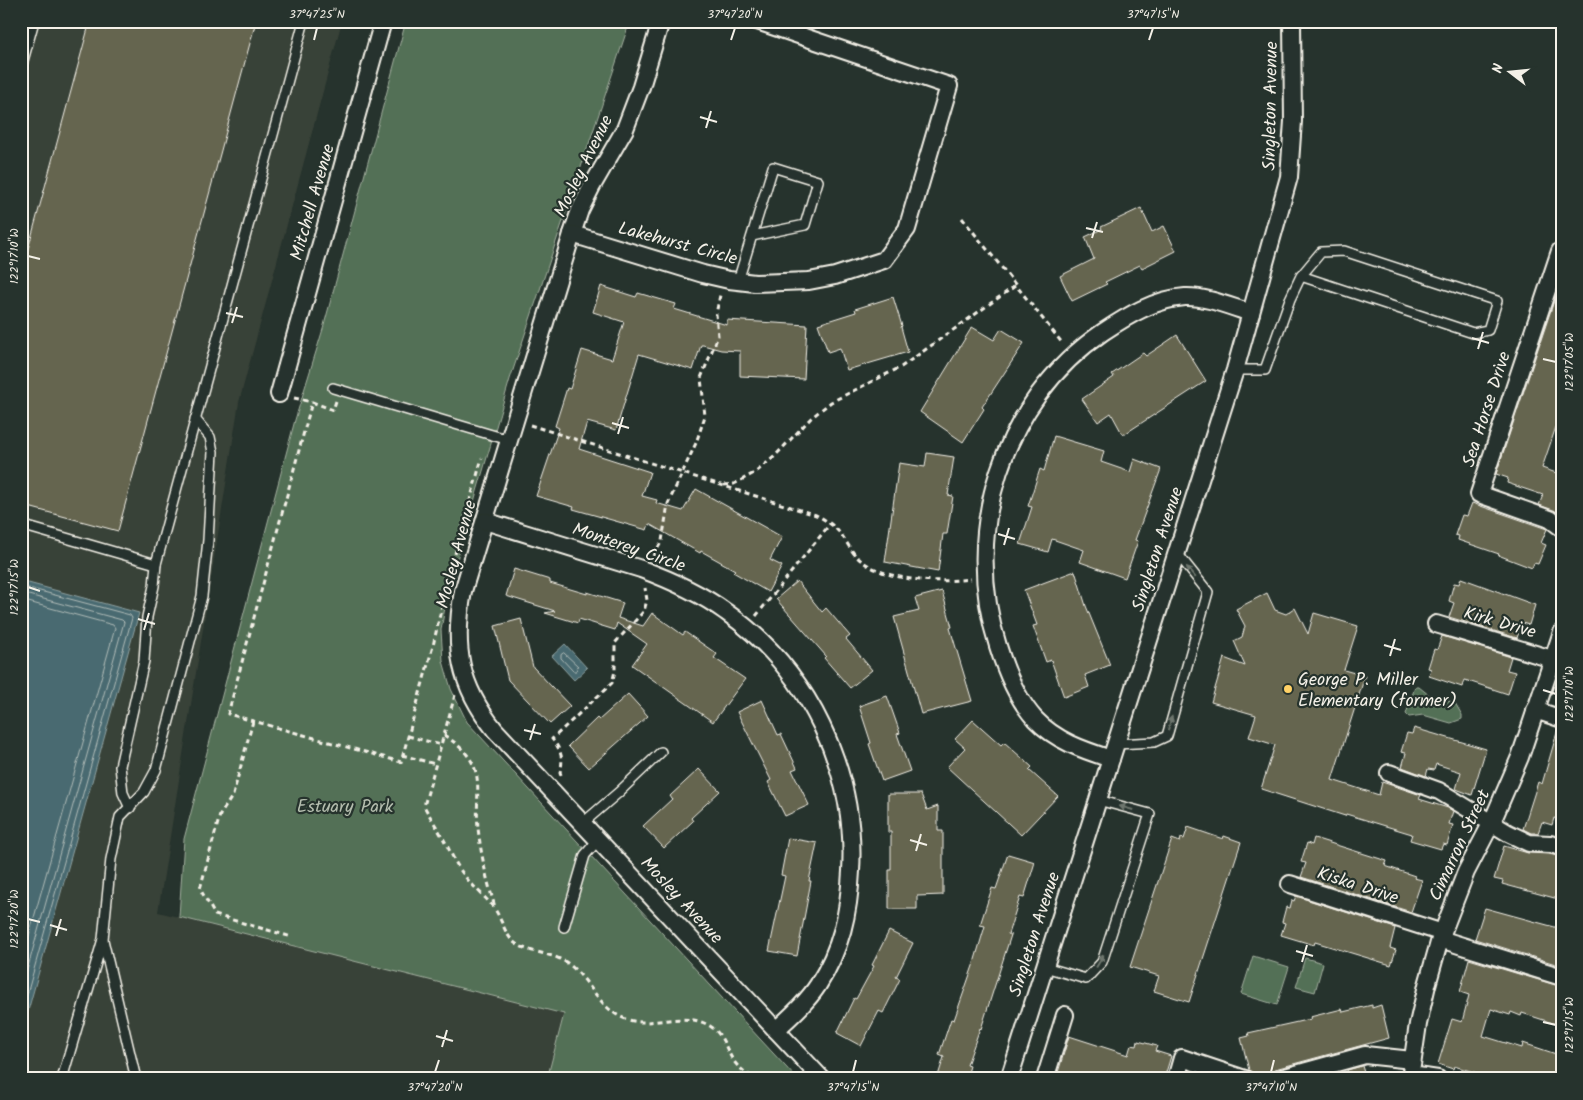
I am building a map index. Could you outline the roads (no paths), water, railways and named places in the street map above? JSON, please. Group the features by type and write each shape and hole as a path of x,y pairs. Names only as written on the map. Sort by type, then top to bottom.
{"street":[{"name":"Mitchell Avenue","path":"279,394 383,21"},
{"name":"Mosley Avenue","path":"661,21 641,86 625,129 592,186 580,210 572,234 463,591 459,613 458,637 460,657 465,678 483,715 495,730 822,1079"},
{"name":"Lakehurst Circle","path":"572,234 704,274 738,281 782,283 809,281 834,276 884,260 907,229 949,86 758,21"},
{"name":"Singleton Avenue","path":"1009,1079 1235,370 1289,177 1293,121 1292,21"},
{"name":"Sea Horse Drive","path":"1560,251 1479,494 1550,519 1562,528"},
{"path":"1113,752 1082,750 1066,743 1035,719 1022,702 1011,682 993,632 987,605 985,577 986,522 1000,466 1011,438 1042,389 1072,356 1115,324 1162,301 1186,297 1202,299 1251,313"},
{"name":"Monterey Circle","path":"485,521 663,577 705,598 746,628 768,648 803,692 818,718 830,744 846,797 852,857 850,889 846,918 839,944 817,987 776,1030"},
{"name":"Kirk Drive","path":"1436,624 1552,658"},
{"name":"Cimarron Street","path":"1411,1071 1427,985 1441,936 1466,872 1492,822 1520,757 1562,632"},
{"path":"1536,710 1562,719"},
{"path":"1389,773 1439,791 1508,833 1529,842 1562,847"},
{"name":"Kiska Drive","path":"1290,884 1562,977"},
{"path":"1045,1079 1065,1015"},
{"path":"1278,1079 1365,1055 1438,1079"},
{"path":"1176,1079 1182,1058 1245,1079"}],"lane":[{"path":"21,68 34,21"},
{"path":"130,808 123,793 120,766 144,661 147,617 154,586 156,564 304,21"},
{"path":"738,281 773,167 818,181 805,225 752,236"},
{"path":"1235,370 1265,370 1290,299 1301,276 1321,252 1344,250 1497,300 1488,330 1473,333 1301,276"},
{"path":"333,388 509,440"},
{"path":"62,1079 103,939 110,858 120,817 144,792 156,770 202,596 208,540 213,452 210,437 195,418"},
{"path":"21,524 156,564"},
{"path":"1113,752 1154,742 1167,736 1208,592 1176,553"},
{"path":"583,824 661,752"},
{"path":"1045,967 1086,979 1102,962 1150,814 1098,800"},
{"path":"564,927 584,855 598,840"},
{"path":"103,939 136,1079"}],"water":[{"path":"21,581 139,613 21,1036"},
{"path":"565,644 587,668 574,680 552,656"}],"place":[{"name":"George P. Miller Elementary (former)","path":"1288,689"}],"park label":[{"name":"Estuary Park","path":"345,806"}]}
